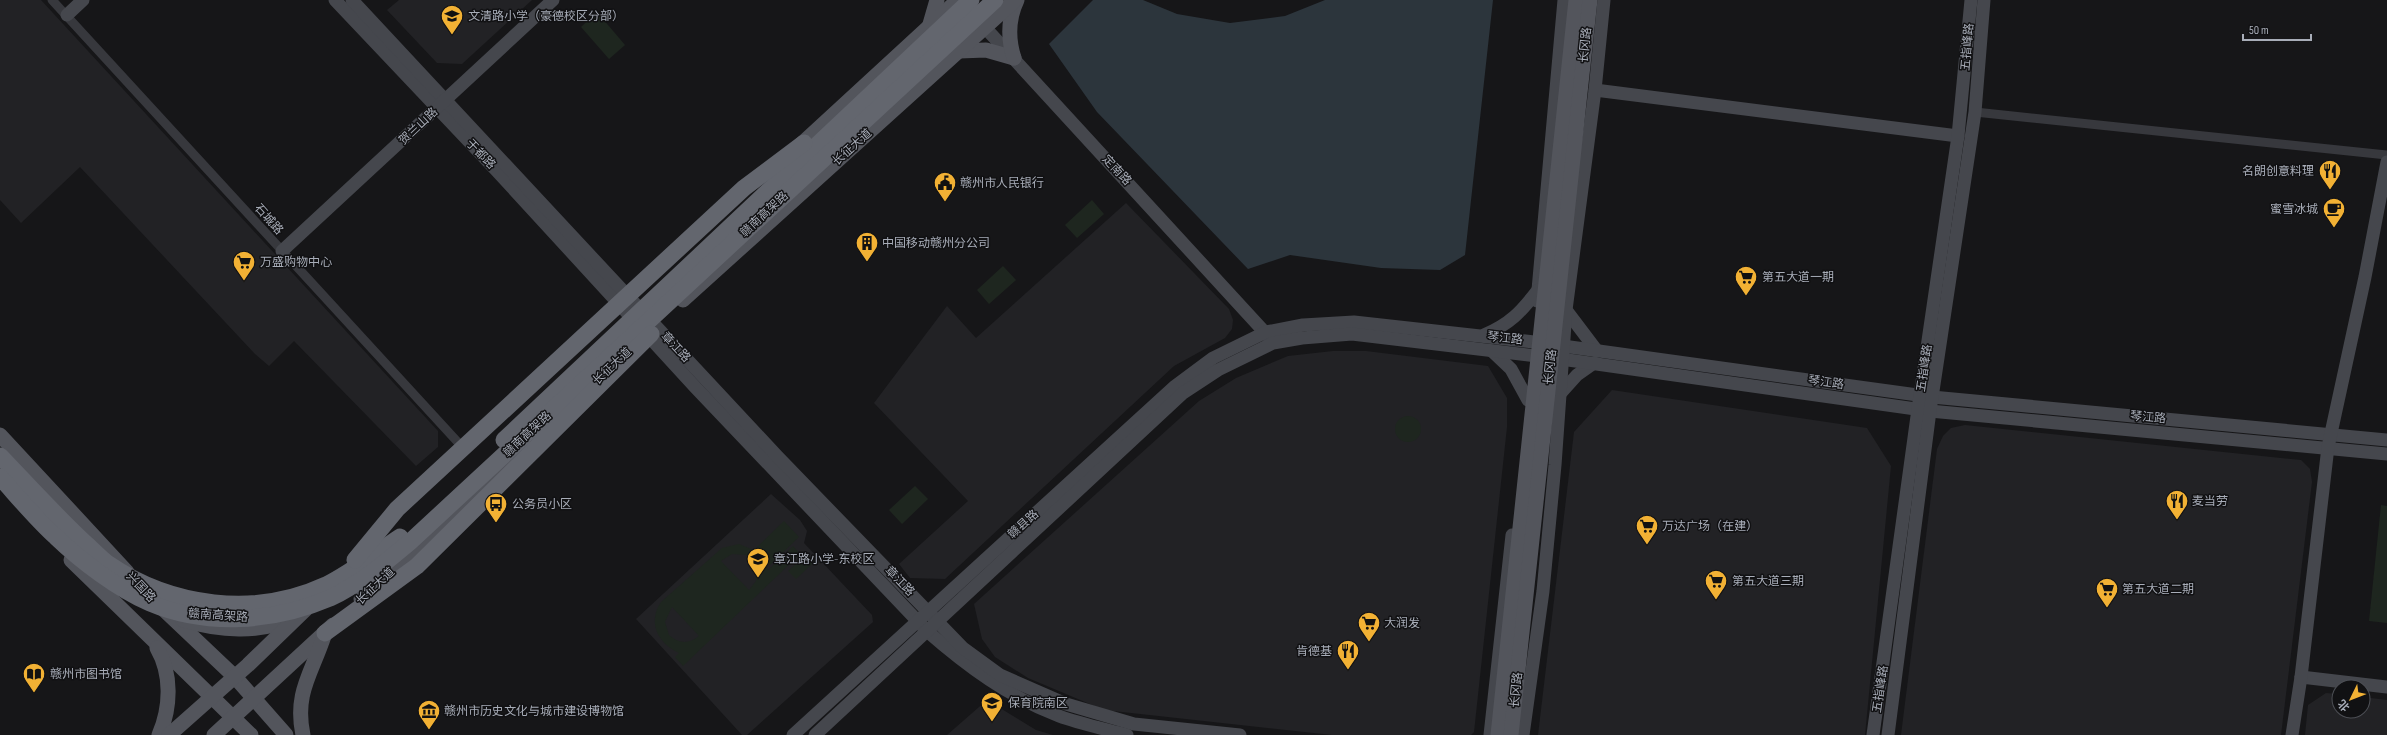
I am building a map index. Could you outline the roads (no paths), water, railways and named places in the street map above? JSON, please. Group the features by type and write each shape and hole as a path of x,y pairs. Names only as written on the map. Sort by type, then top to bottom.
{"highway":[{"name":"赣南高架路","path":"0,456 65,525 107,563 155,589 197,602 242,606 285,599 326,584 406,533 871,92 971,0"},
{"name":"赣南高架路","path":"0,478 56,537 104,576 150,603 194,616 245,619 290,613 330,598 369,575 411,541 995,0"},
{"path":"355,560 397,509 744,188 871,92"},
{"path":"325,633 417,566 627,359 784,195"}],"main road":[{"path":"67,15 84,0"},
{"name":"于都路","path":"335,0 441,104"},
{"name":"于都路","path":"352,0 441,104 628,305"},
{"name":"贺兰山路","path":"282,252 553,0"},
{"path":"929,26 937,0"},
{"path":"169,735 235,676 468,453 752,188 834,117 958,0"},
{"name":"定南路","path":"958,0 1014,58 1266,332 1273,343"},
{"path":"958,51 986,50 1014,58 1009,32 1016,0"},
{"name":"长征大道","path":"214,735 651,329 1016,0"},
{"path":"1524,735 1543,590 1555,465 1559,394 1547,350 1538,290 1564,0"},
{"name":"长冈路","path":"1511,735 1547,350 1576,0"},
{"name":"长冈路","path":"1498,735 1590,0"},
{"path":"1490,735 1528,400 1547,350 1566,310 1595,90 1604,0"},
{"name":"五指峰路","path":"1873,735 1926,396 1958,136 1971,0"},
{"name":"五指峰路","path":"1926,396 1975,112 1984,0"},
{"path":"1595,90 1958,136"},
{"path":"2292,735 2301,677 2328,447 2387,162"},
{"path":"1482,336 1498,329 1520,314 1538,290"},
{"name":"章江路","path":"628,305 928,610 963,648 1000,675 1131,731"},
{"path":"1559,394 1596,357 1566,310"},
{"name":"琴江路","path":"1266,332 1303,325 1354,322 1482,336 1547,350 1924,410 2328,447 2387,454"},
{"name":"章江路","path":"651,329 926,631 956,657 994,684 1025,701 1060,716 1131,731 1240,735"},
{"name":"赣县路","path":"793,735 917,620 1174,387 1213,358 1266,332"},
{"name":"琴江路","path":"1273,343 1302,338 1352,334 1492,350 1547,350"},
{"name":"赣县路","path":"815,735 1183,393 1218,370 1273,343"},
{"path":"1492,350 1511,369 1528,400"},
{"name":"琴江路","path":"1596,357 1926,396 2331,433 2387,440"},
{"name":"五指峰路","path":"1888,735 1924,410"},
{"name":"兴国路","path":"0,435 166,614 235,676 286,735"},
{"path":"0,487 52,541 234,717 250,735"},
{"path":"166,614 208,626 238,629 278,623 302,613"},
{"path":"138,624 153,642 168,674 166,714 159,735"},
{"path":"303,735 301,718 302,694 308,670 325,633"},
{"path":"2301,677 2387,687"},
{"path":"254,697 296,735"}],"street":[{"name":"石城路","path":"52,0 468,453"},
{"path":"1975,112 2387,155"}],"place":[{"name":"文清路小学（豪德校区分部）","path":"452,36"},
{"name":"名朗创意料理","path":"2330,190"},
{"name":"赣州市人民银行","path":"945,202"},
{"name":"蜜雪冰城","path":"2334,228"},
{"name":"中国移动赣州分公司","path":"867,262"},
{"name":"万盛购物中心","path":"244,282"},
{"name":"第五大道一期","path":"1746,296"},
{"name":"麦当劳","path":"2177,520"},
{"name":"公务员小区","path":"496,524"},
{"name":"万达广场（在建）","path":"1647,546"},
{"name":"章江路小学-东校区","path":"758,578"},
{"name":"第五大道三期","path":"1716,600"},
{"name":"第五大道二期","path":"2107,608"},
{"name":"大润发","path":"1369,642"},
{"name":"肯德基","path":"1348,670"},
{"name":"赣州市图书馆","path":"34,694"},
{"name":"保育院南区","path":"992,722"},
{"name":"赣州市历史文化与城市建设博物馆","path":"429,730"}]}
